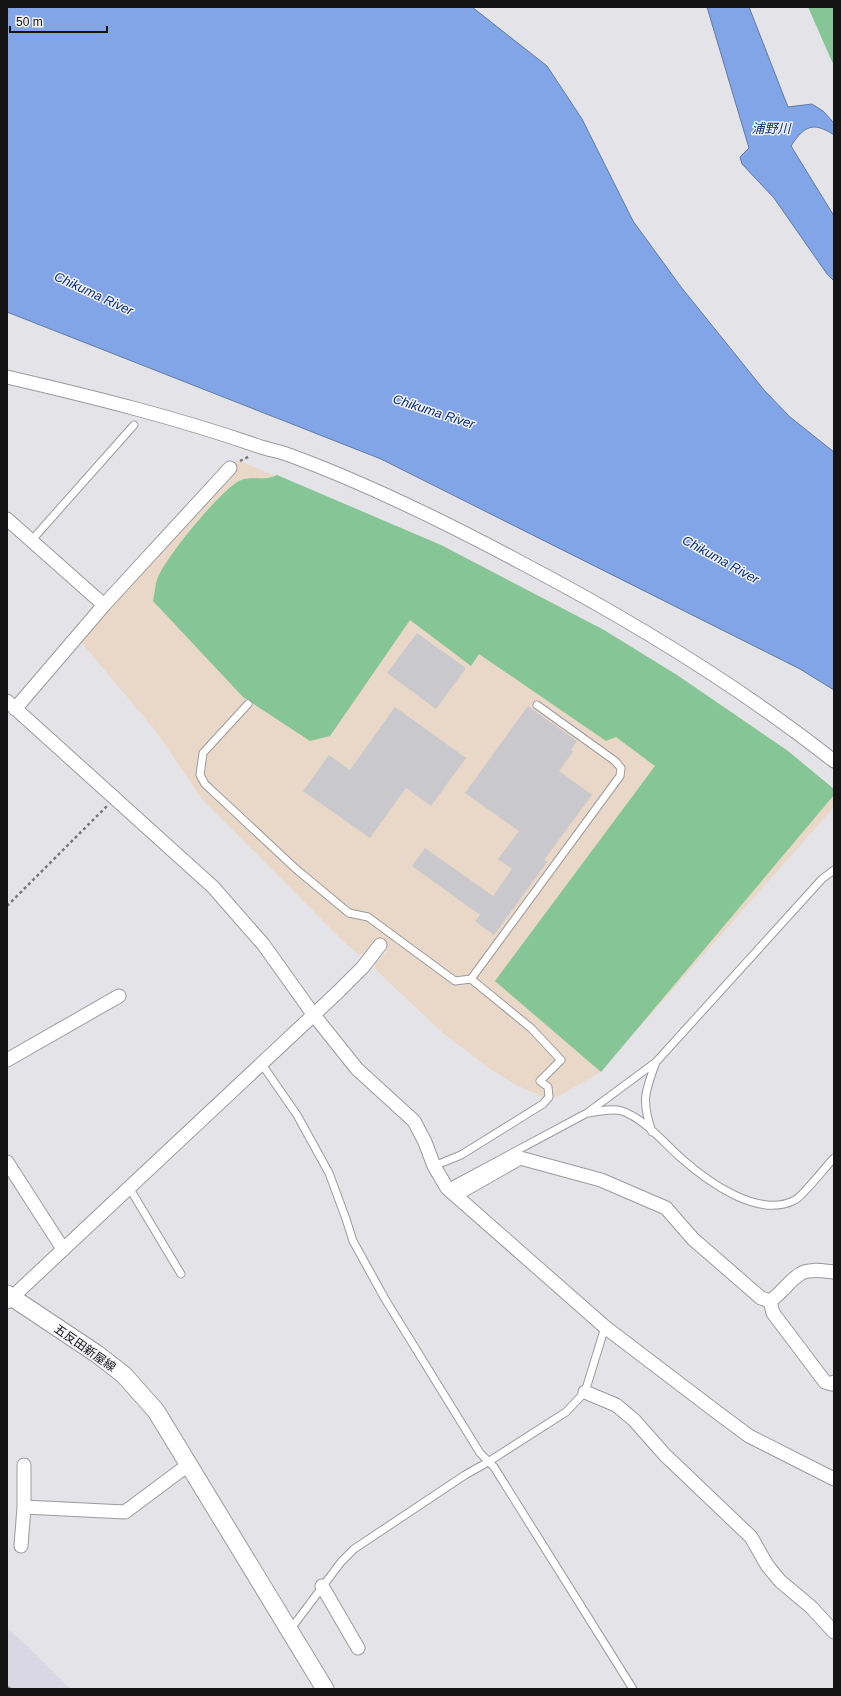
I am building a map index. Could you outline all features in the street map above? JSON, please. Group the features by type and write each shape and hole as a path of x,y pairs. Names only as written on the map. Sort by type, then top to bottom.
{"street":[{"path":"7,377 175,419 263,448 290,455 379,492 457,529 591,599 705,668 788,725 834,761"},
{"path":"230,468 11,705 213,887 263,944 313,1014 357,1069 414,1121 425,1142 434,1166 451,1192 606,1327 739,1429 834,1479"},
{"path":"7,519 104,605"},
{"path":"8,1298 130,1188 363,967 380,945"},
{"path":"7,1060 120,996"},
{"path":"451,1192 520,1158 602,1180 666,1208 693,1238 710,1254 761,1298 770,1301"},
{"path":"7,1162 63,1249"},
{"path":"770,1301 800,1273 812,1270 834,1272"},
{"name":"五反田新屋線","path":"8,1298 97,1354 124,1375 156,1410 188,1465 326,1689"},
{"path":"770,1301 773,1313 825,1382 832,1384 834,1382"},
{"path":"585,1392 616,1405 634,1420 664,1455 751,1537 767,1565 780,1580 811,1607 834,1632"},
{"path":"21,1546 24,1507 24,1465"},
{"path":"24,1507 124,1512 188,1465"},
{"path":"322,1586 358,1648"}],"lane":[{"path":"31,541 134,425"},
{"path":"248,704 203,753 200,775 205,784 296,869 350,913 368,917 455,981 471,979 531,1028 561,1060 540,1081 548,1087 549,1097 543,1104 461,1156 434,1166"},
{"path":"471,979 620,776 621,768 615,761 537,705"},
{"path":"451,1192 587,1113 656,1062 817,885 834,870"},
{"path":"380,945 391,933"},
{"path":"652,1132 644,1103 646,1090 656,1062"},
{"path":"261,1063 297,1115 329,1173 353,1241 385,1299 480,1452 494,1467 633,1689"},
{"path":"587,1113 605,1110 621,1111 633,1117 683,1160 730,1194 763,1205 777,1206 796,1200 834,1158"},
{"path":"130,1188 181,1274"},
{"path":"290,1630 322,1586 341,1562 354,1549 465,1475 566,1412 585,1392 606,1327"}],"path":[{"path":"230,468 263,448"},
{"path":"7,906 114,799"}],"shaded area":[{"path":"237,460 441,545 604,630 677,675 788,751 834,789 834,807 599,1073 555,1098 541,1096 518,1086 493,1071 444,1034 375,969 375,964 387,951 375,941 364,954 358,954 344,942 202,799 155,730 81,642"},
{"path":"7,1628 23,1642 70,1689 7,1689"}],"green space":[{"path":"808,7 834,7 834,66"},
{"path":"277,475 441,545 604,630 677,675 788,751 834,789 834,795 601,1072 495,981 655,766 616,737 606,741 479,654 471,666 410,620 330,736 310,741 243,697 153,601 157,580 163,567 194,525 219,498 230,487 244,479 267,478"}],"water":[{"name":"Chikuma River","path":"7,7 472,7 547,66 582,119 633,221 681,287 764,390 790,417 834,452 834,690 800,669 381,459 7,312"},
{"name":"浦野川","path":"707,7 749,7 788,107 812,104 823,111 834,123 834,135 820,128 810,128 800,134 791,146 834,216 834,281 827,274 774,198 742,164 740,157 749,148"}],"building":[{"path":"417,633 466,668 436,709 387,673"},
{"path":"528,706 577,741 571,750 573,752 559,771 592,795 544,860 547,862 494,935 475,921 480,915 412,866 425,848 493,896 512,869 498,859 519,831 465,793"},
{"path":"395,707 466,758 431,806 406,788 370,838 303,791 329,755 350,770"}]}
